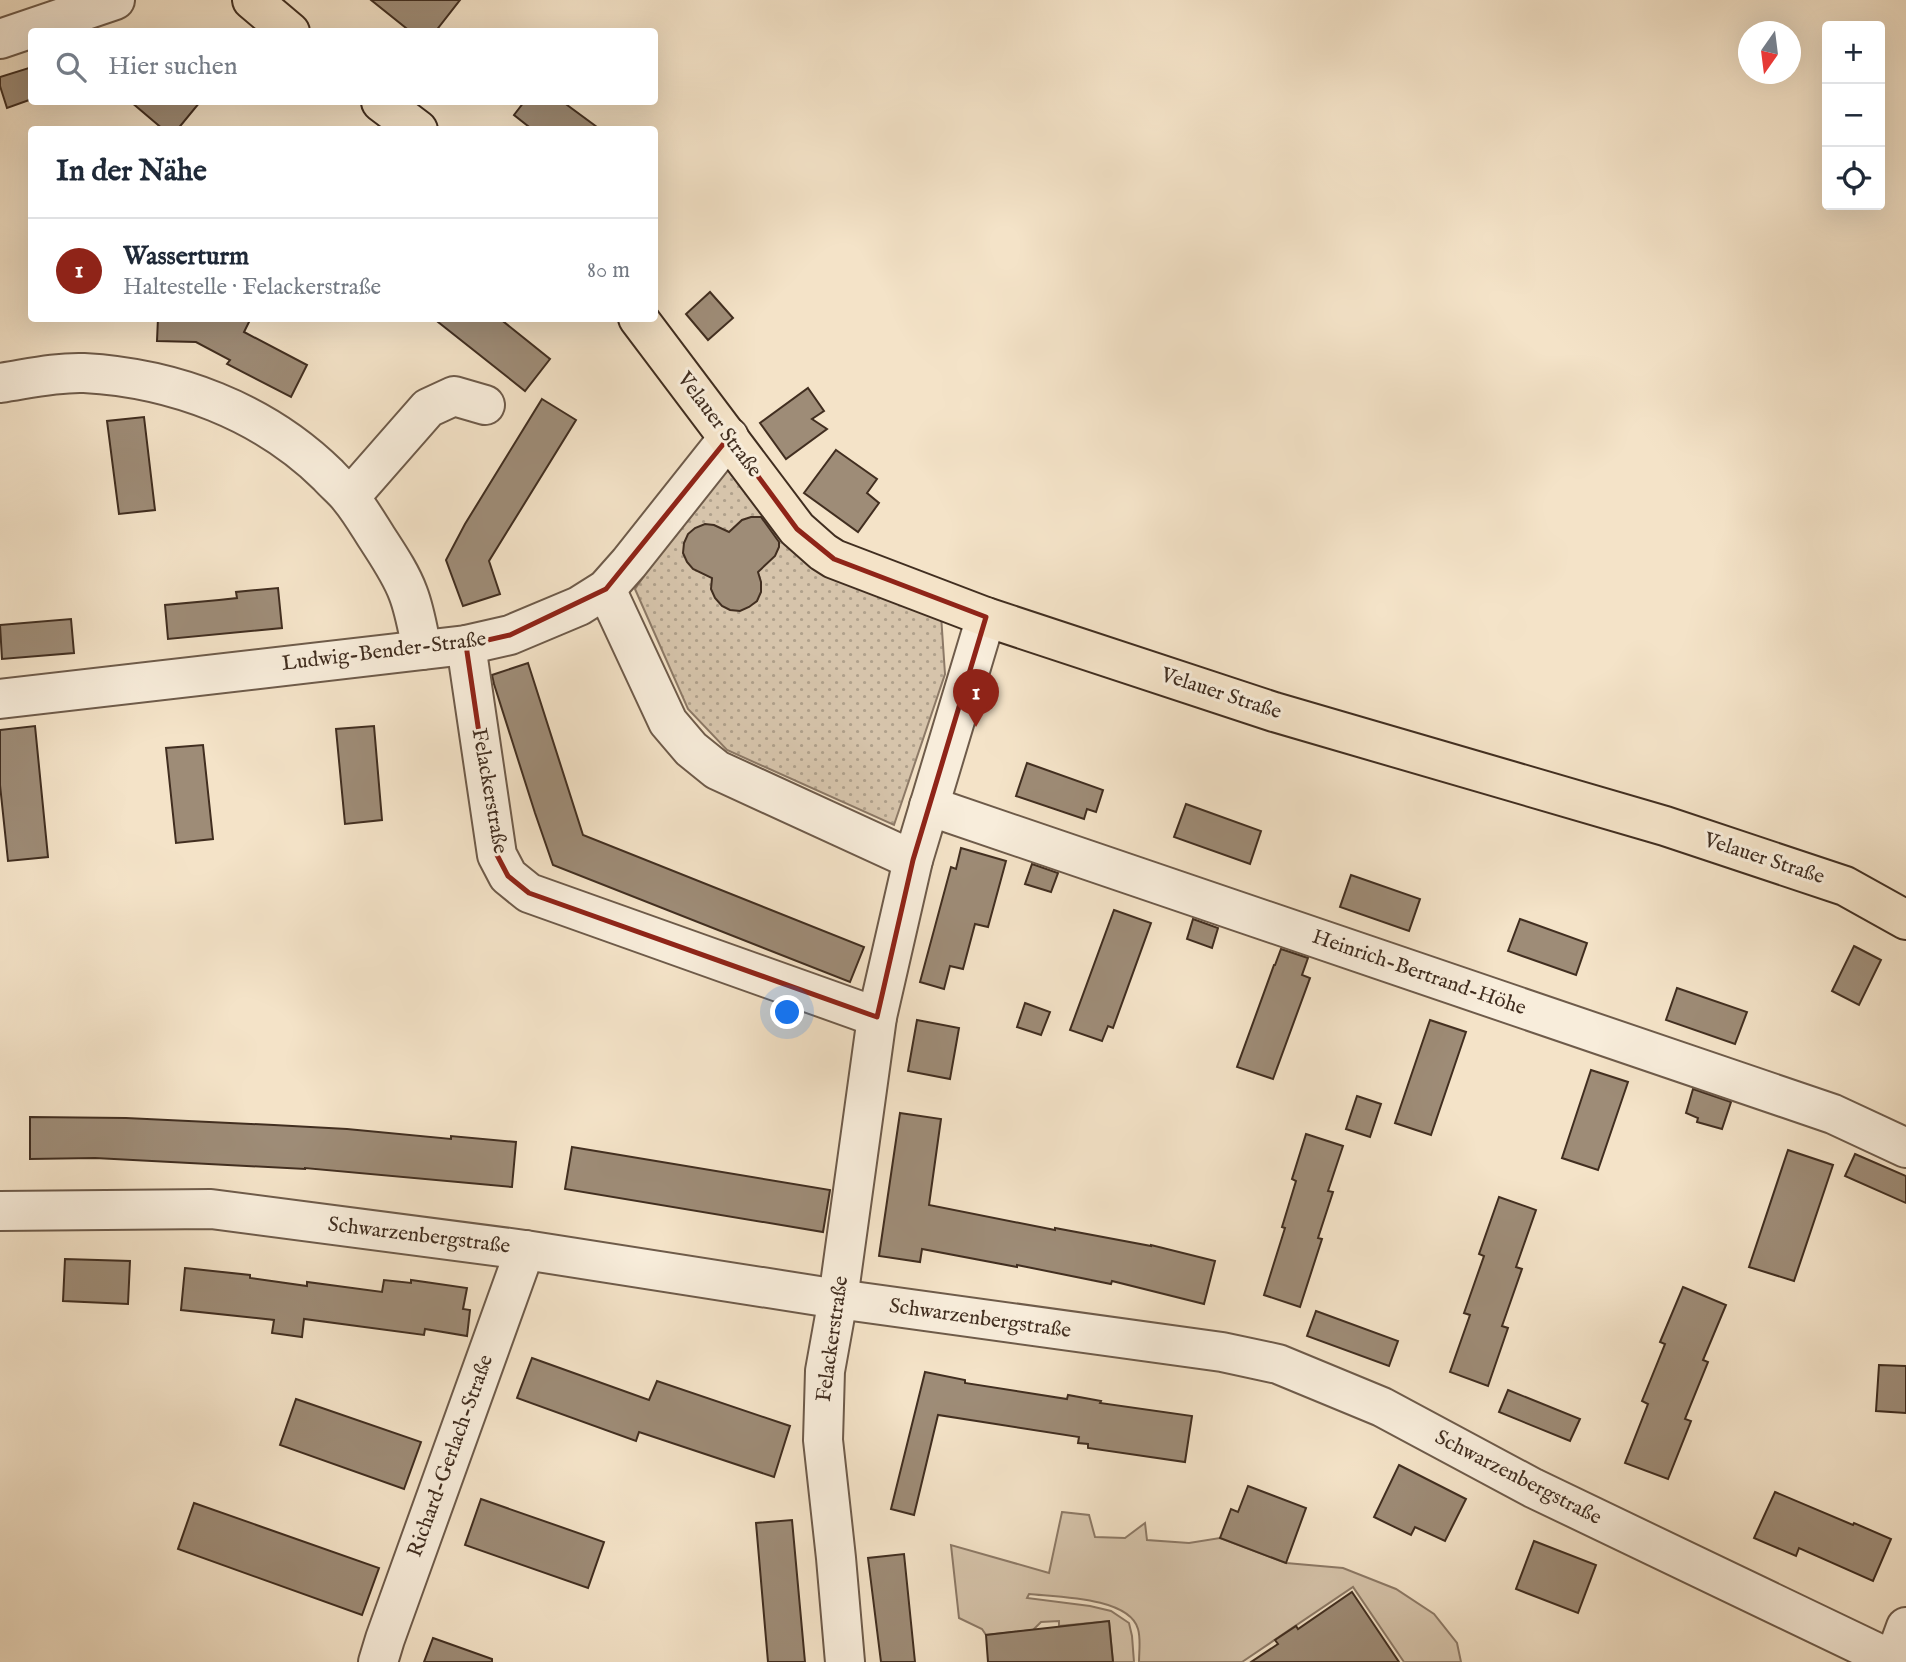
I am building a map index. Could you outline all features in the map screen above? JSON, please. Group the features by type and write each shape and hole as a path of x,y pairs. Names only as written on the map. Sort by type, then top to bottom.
{"main road":[{"path":"252,0 285,28"},
{"path":"385,105 413,126"},
{"name":"Velauer Straße","path":"641,322 797,529 823,552 847,565 986,617 1274,712 1665,826 1845,887 1906,920"}],"street":[{"path":"32,28 115,0"},
{"path":"0,39 28,30"},
{"path":"0,383 82,373 122,377 177,387 225,405 277,433 313,461 350,497 388,555 408,593 422,650"},
{"path":"350,497 428,408 454,396 485,405"},
{"name":"Ludwig-Bender-Straße","path":"0,699 466,645 510,635 579,606 606,589 629,564 729,437"},
{"path":"606,589 668,722 691,750 718,770 912,860"},
{"name":"Felackerstraße","path":"845,1662 823,1440 825,1371 838,1299 877,1017 912,860 986,617"},
{"name":"Felackerstraße","path":"466,645 497,855 508,876 528,893 877,1017"},
{"name":"Heinrich-Bertrand-Höhe","path":"929,806 1833,1114 1906,1148"},
{"name":"Schwarzenbergstraße","path":"0,1211 211,1209 525,1250 838,1299 1222,1352 1278,1364 1382,1407 1533,1488 1899,1650"},
{"name":"Richard-Gerlach-Straße","path":"378,1662 525,1250"}],"highlighted area":[{"path":"729,437 797,529 834,559 986,617 913,860 877,1017 529,893 508,876 497,855 466,645 510,635 606,589"}],"shaded area":[{"path":"724,460 941,615 945,674 894,825 727,750 688,709 635,589"},
{"path":"1062,1512 1089,1515 1095,1537 1125,1538 1145,1523 1147,1540 1189,1543 1220,1538 1286,1563 1343,1568 1396,1589 1434,1614 1457,1643 1461,1662 1404,1662 1353,1587 1242,1662 1139,1662 1139,1633 1132,1618 1107,1605 1073,1598 1029,1594 1027,1598 1111,1611 1129,1623 1134,1662 1113,1662 1109,1621 1059,1626 1059,1621 1041,1622 1033,1630 986,1635 982,1629 959,1618 951,1545 1049,1573"}],"building":[{"path":"371,0 460,0 438,28 406,28"},
{"path":"28,68 28,100 7,108 0,77"},
{"path":"135,105 198,105 180,126 159,126"},
{"path":"522,105 567,105 596,126 528,126 514,115"},
{"path":"710,292 733,318 708,340 686,314"},
{"path":"158,322 249,322 244,332 307,365 291,397 227,364 230,360 196,342 157,341"},
{"path":"438,322 504,322 550,359 525,391"},
{"path":"808,388 824,411 812,419 827,429 786,459 760,423"},
{"path":"542,399 576,420 489,561 500,594 463,606 446,560 465,524"},
{"path":"144,417 155,510 119,514 107,421"},
{"path":"836,450 877,479 867,493 879,503 858,532 804,493"},
{"path":"761,517 779,542 779,547 775,556 758,572 761,592 757,601 740,611 730,610 715,598 711,589 712,578 693,569 687,562 683,553 684,543 688,534 705,524 729,532 742,520"},
{"path":"278,588 282,628 168,639 165,605 237,598 236,592"},
{"path":"71,619 74,653 2,659 0,625"},
{"path":"528,663 583,835 864,947 850,982 553,865 492,675"},
{"path":"35,726 48,857 8,861 0,785 0,730"},
{"path":"374,726 382,820 345,824 336,729"},
{"path":"203,745 213,839 176,843 166,748"},
{"path":"1027,763 1103,790 1096,812 1087,809 1084,819 1016,796"},
{"path":"1186,804 1261,831 1250,864 1174,837"},
{"path":"961,848 1006,861 988,927 975,924 963,969 950,966 944,989 920,982 951,867 956,869"},
{"path":"1032,864 1058,873 1051,892 1025,884"},
{"path":"1351,875 1420,899 1409,931 1340,907"},
{"path":"1114,910 1151,923 1113,1028 1108,1026 1102,1041 1070,1030"},
{"path":"1193,919 1218,928 1212,948 1187,939"},
{"path":"1520,919 1587,943 1576,975 1508,951"},
{"path":"1854,946 1881,960 1859,1005 1832,991"},
{"path":"1281,949 1308,958 1302,975 1310,978 1273,1079 1237,1067"},
{"path":"1677,988 1747,1012 1735,1044 1666,1020"},
{"path":"1025,1003 1050,1012 1041,1035 1017,1027"},
{"path":"917,1020 959,1028 950,1079 908,1071"},
{"path":"1430,1020 1466,1032 1431,1135 1395,1123"},
{"path":"1591,1070 1628,1082 1598,1170 1562,1158"},
{"path":"1693,1089 1731,1102 1722,1129 1697,1122 1698,1118 1686,1113"},
{"path":"1357,1096 1381,1104 1370,1137 1346,1129"},
{"path":"900,1113 941,1119 929,1205 1055,1230 1151,1245 1215,1261 1204,1304 1112,1281 1111,1284 922,1249 920,1262 879,1256"},
{"path":"30,1117 126,1118 274,1125 516,1142 512,1187 305,1168 95,1158 30,1159"},
{"path":"1306,1134 1343,1146 1328,1191 1333,1192 1318,1238 1322,1239 1300,1307 1264,1295 1285,1228 1282,1227 1296,1181 1292,1179"},
{"path":"572,1147 830,1190 823,1232 565,1189"},
{"path":"1788,1150 1833,1165 1794,1281 1749,1267"},
{"path":"1855,1154 1906,1176 1906,1203 1845,1176"},
{"path":"1499,1197 1536,1210 1516,1267 1522,1269 1502,1326 1508,1328 1488,1386 1450,1372 1470,1315 1464,1313 1484,1256 1479,1254"},
{"path":"65,1259 130,1261 128,1304 63,1301"},
{"path":"185,1268 250,1275 250,1278 307,1286 307,1282 382,1292 384,1280 411,1283 411,1280 467,1288 463,1309 470,1310 467,1336 425,1329 424,1335 304,1319 302,1337 272,1333 274,1320 181,1310"},
{"path":"1683,1287 1726,1305 1703,1360 1708,1362 1685,1419 1691,1421 1668,1479 1625,1463 1648,1404 1642,1401 1665,1344 1660,1342"},
{"path":"1316,1311 1398,1341 1389,1366 1307,1336"},
{"path":"532,1358 649,1400 657,1381 790,1426 774,1477 639,1432 636,1441 517,1398"},
{"path":"1879,1365 1906,1366 1906,1413 1876,1411"},
{"path":"925,1372 965,1380 965,1383 1067,1399 1068,1395 1101,1401 1100,1403 1192,1416 1185,1462 1088,1448 1088,1444 1078,1443 1079,1437 938,1415 914,1515 891,1509"},
{"path":"1508,1390 1580,1419 1570,1441 1499,1412"},
{"path":"296,1399 421,1442 404,1489 280,1445"},
{"path":"1399,1465 1466,1499 1445,1541 1415,1527 1411,1535 1374,1517"},
{"path":"1248,1486 1306,1508 1286,1563 1220,1538 1231,1509 1238,1512"},
{"path":"1775,1492 1891,1539 1873,1581 1799,1548 1796,1556 1754,1538"},
{"path":"481,1499 604,1542 588,1588 465,1545"},
{"path":"194,1503 379,1568 362,1615 178,1549"},
{"path":"792,1520 805,1662 768,1662 756,1523"},
{"path":"1534,1541 1596,1565 1578,1613 1516,1589"},
{"path":"904,1554 915,1662 881,1662 868,1558"},
{"path":"1352,1592 1399,1662 1251,1662 1278,1644 1275,1640 1296,1626 1298,1629"},
{"path":"1109,1621 1113,1662 988,1662 986,1635"},
{"path":"433,1638 492,1659 492,1662 424,1662"}],"place":[{"name":"Wasserturm","path":"976,727"}]}
